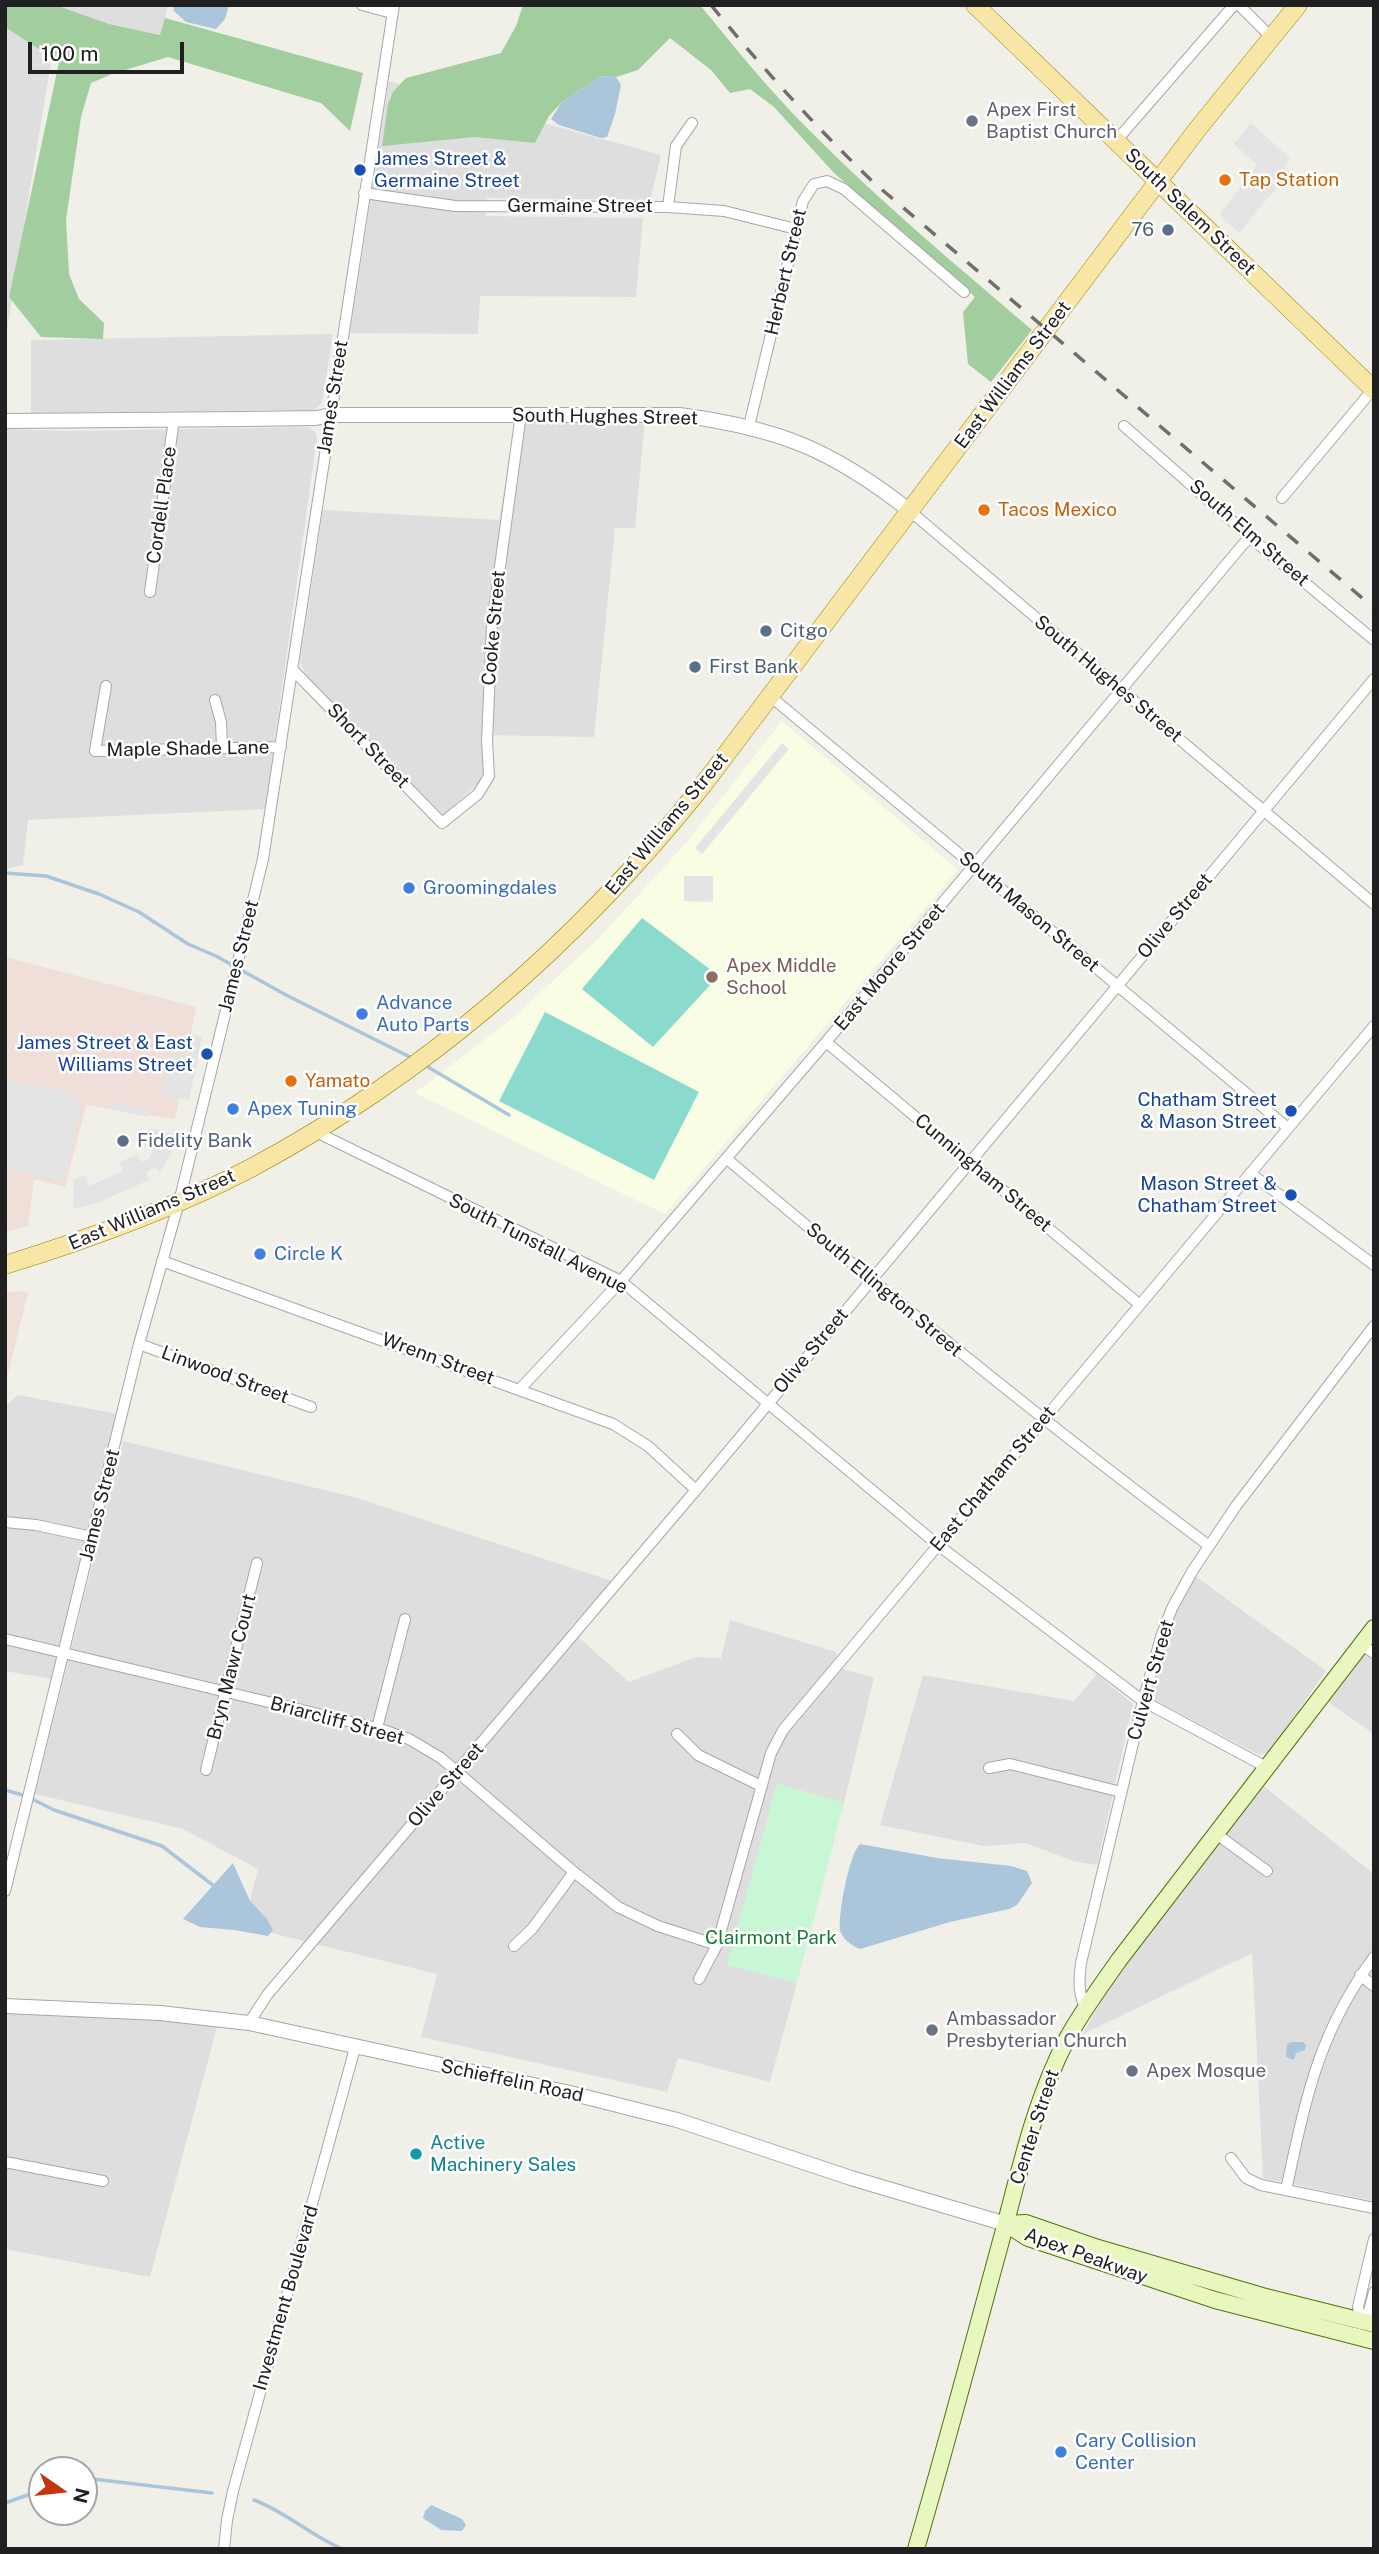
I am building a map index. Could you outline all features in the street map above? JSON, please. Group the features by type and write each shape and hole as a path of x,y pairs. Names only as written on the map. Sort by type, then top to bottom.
{"main road":[{"name":"South Salem Street","path":"975,5 1374,389"},
{"name":"East Williams Street","path":"5,1265 82,1241 179,1202 251,1167 314,1131 376,1093 433,1052 505,995 564,940 646,855 770,696 1158,182 1298,5"},
{"name":"Center Street","path":"916,2549 1025,2149 1045,2089 1066,2040 1085,2007 1215,1833 1266,1767 1368,1649 1374,1628"},
{"name":"Apex Peakway","path":"1006,2224 1028,2238 1259,2313 1364,2327 1374,2341"}],"street":[{"path":"362,5 393,9"},
{"path":"1116,141 1234,5"},
{"path":"1239,5 1271,37"},
{"name":"James Street","path":"5,1891 139,1343 179,1202 262,859 393,9"},
{"path":"668,207 676,146 692,123"},
{"name":"Herbert Street","path":"749,426 807,191 820,181 836,183 964,292"},
{"name":"Germaine Street","path":"364,194 455,206 668,207 724,211 796,229"},
{"path":"1282,498 1374,389"},
{"name":"Cooke Street","path":"442,823 478,794 489,776 487,741 492,625 521,414"},
{"name":"South Hughes Street","path":"5,421 304,418 331,415 679,415 749,426 781,436 822,453 880,488 910,511 1374,904"},
{"name":"Cordell Place","path":"150,592 174,419"},
{"name":"South Elm Street","path":"1124,426 1374,640"},
{"name":"East Moore Street","path":"520,1389 621,1282 727,1159 1250,536"},
{"name":"Short Street","path":"293,670 442,823"},
{"name":"Olive Street","path":"249,2023 267,1996 696,1490 1374,679"},
{"name":"Maple Shade Lane","path":"106,686 95,751 281,747"},
{"name":"South Mason Street","path":"770,696 1288,1128"},
{"path":"215,700 221,722 222,747"},
{"name":"East Chatham Street","path":"699,1979 717,1945 771,1753 783,1730 1374,1026"},
{"name":"Cunningham Street","path":"827,1042 1139,1304"},
{"name":"South Tunstall Avenue","path":"314,1131 621,1282 938,1545 1143,1701 1266,1767"},
{"name":"South Ellington Street","path":"727,1159 1042,1419 1208,1545"},
{"path":"1250,1173 1374,1265"},
{"name":"Wrenn Street","path":"162,1261 613,1424 632,1434 696,1490"},
{"name":"Culvert Street","path":"1085,2007 1080,1996 1081,1964 1143,1701 1167,1621 1208,1545 1374,1326"},
{"name":"Linwood Street","path":"139,1343 312,1407"},
{"path":"5,1522 36,1525 92,1538"},
{"name":"Bryn Mawr Court","path":"206,1770 257,1563"},
{"path":"377,1728 405,1619"},
{"name":"Briarcliff Street","path":"5,1639 65,1651 377,1728 409,1739 457,1770 574,1872 629,1914 717,1945"},
{"path":"677,1734 698,1755 761,1786"},
{"path":"989,1768 1010,1764 1121,1792"},
{"path":"1215,1833 1267,1871"},
{"path":"514,1946 532,1929 574,1872"},
{"path":"1286,2190 1307,2095 1319,2055 1328,2032 1360,1975 1374,1957"},
{"path":"1360,1975 1374,1986"},
{"name":"Schieffelin Road","path":"5,2006 160,2013 249,2023 570,2093 677,2120 864,2182 1006,2224"},
{"name":"Investment Boulevard","path":"224,2549 233,2491 355,2048"},
{"path":"1231,2158 1247,2178 1261,2185 1374,2208"},
{"path":"5,2162 103,2181"},
{"path":"1364,2327 1357,2308 1374,2239"},
{"path":"1364,2327 1374,2292"}],"shaded area":[{"path":"5,5 168,5 161,35 59,13 5,342"},
{"path":"173,5 229,5 225,19 216,29 186,22 174,11"},
{"path":"601,76 616,77 621,85 607,137 601,138 559,125 551,119 562,102"},
{"path":"389,81 661,155 650,200 487,198 485,216 643,218 636,297 480,296 478,334 350,333"},
{"path":"1251,123 1290,158 1284,166 1290,171 1239,233 1219,215 1257,165 1234,144"},
{"path":"333,334 322,403 314,410 31,413 31,340"},
{"path":"645,418 635,528 615,528 594,737 481,735 484,767 482,780 443,815 306,676 300,662 323,510 499,520 516,420"},
{"path":"308,427 315,432 317,438 265,809 28,820 23,865 5,869 5,429 69,431"},
{"name":"Apex Middle School","path":"782,721 958,870 665,1214 415,1093 514,1017 600,937 686,843"},
{"path":"782,743 789,749 702,854 695,848"},
{"path":"684,876 713,876 713,902 684,901"},
{"path":"642,918 711,970 712,983 653,1047 582,989"},
{"path":"5,957 196,1007 175,1119 86,1105 65,1187 34,1179 28,1226 5,1232"},
{"path":"545,1012 699,1092 654,1180 499,1101"},
{"path":"189,1034 202,1037 189,1100 162,1096 171,1054 185,1056"},
{"path":"5,1079 72,1093 72,1097 82,1100 64,1182 5,1169"},
{"path":"110,1101 149,1109 148,1117 109,1109"},
{"path":"149,1128 175,1134 170,1156 160,1172 154,1167 146,1173 149,1180 97,1203 73,1209 74,1179 85,1176 89,1186 123,1171 119,1162 137,1155 142,1162 149,1158 153,1149 144,1146"},
{"path":"28,1292 5,1387 5,1293"},
{"path":"18,1395 117,1414 52,1679 5,1671 5,1406"},
{"path":"123,1441 357,1498 612,1581 569,1629 629,1682 696,1657 721,1658 730,1620 836,1652 840,1668 874,1678 844,1803 777,1784 728,1965 797,1983 770,2082 678,2058 667,2092 421,2037 437,1974 243,1926 258,1869 183,1829 35,1794"},
{"path":"1195,1576 1326,1671 1269,1752 1259,1755 1149,1697 1163,1648"},
{"path":"1374,1641 1374,1734 1327,1701"},
{"path":"1097,1674 1133,1704 1097,1865 1073,1861 1026,1843 984,1846 880,1825 923,1675 1074,1701"},
{"path":"1261,1784 1374,1874 1374,2201 1263,2178 1252,1953 1083,2034 1103,1997 1126,1964"},
{"path":"860,1844 937,1858 1011,1866 1027,1871 1032,1883 1017,1905 1009,1909 950,1922 860,1949 843,1936 840,1922 848,1872"},
{"path":"233,1863 250,1901 267,1919 273,1930 268,1936 200,1927 183,1919"},
{"path":"5,2013 161,2017 217,2027 150,2277 5,2249"},
{"path":"1290,2042 1303,2042 1306,2045 1305,2050 1296,2053 1294,2060 1286,2057 1287,2045"},
{"path":"431,2505 462,2519 466,2525 462,2531 441,2530 423,2518"}],"green space":[{"path":"5,5 55,5 109,24 160,35 165,18 363,73 350,131 321,103 168,57 91,83 81,117 66,220 69,274 79,299 104,323 103,339 41,337 9,297 59,62 5,27"},
{"path":"523,5 700,5 767,85 836,156 918,232 1032,330 991,382 968,364 963,312 975,297 834,173 774,107 750,89 730,93 711,70 670,38 638,70 616,77 601,76 562,102 549,116 535,143 475,137 382,146 388,104 393,92 406,78 501,53 516,26"},
{"name":"Clairmont Park","path":"777,1784 844,1803 797,1983 727,1965"}],"waterway":[{"path":"5,873 46,876 99,894 139,912 188,944 410,1057"},
{"path":"428,1067 509,1115"},
{"path":"5,1790 26,1796 54,1810 162,1846 214,1886"},
{"path":"98,2480 212,2493"},
{"path":"5,2503 28,2495"},
{"path":"254,2500 342,2549"}],"railway":[{"path":"711,5 789,96 873,182 1374,608"}],"place":[{"name":"Apex First Baptist Church","path":"972,121"},
{"name":"James Street & Germaine Street","path":"360,170"},
{"name":"Tap Station","path":"1225,180"},
{"name":"76","path":"1168,230"},
{"name":"Tacos Mexico","path":"984,510"},
{"name":"Citgo","path":"766,631"},
{"name":"First Bank","path":"695,667"},
{"name":"Groomingdales","path":"409,888"},
{"name":"Apex Middle School","path":"712,977"},
{"name":"Advance Auto Parts","path":"362,1014"},
{"name":"James Street & East Williams Street","path":"207,1054"},
{"name":"Yamato","path":"291,1081"},
{"name":"Apex Tuning","path":"233,1109"},
{"name":"Chatham Street & Mason Street","path":"1291,1111"},
{"name":"Fidelity Bank","path":"123,1141"},
{"name":"Mason Street & Chatham Street","path":"1291,1195"},
{"name":"Circle K","path":"260,1254"},
{"name":"Ambassador Presbyterian Church","path":"932,2030"},
{"name":"Apex Mosque","path":"1132,2071"},
{"name":"Active Machinery Sales","path":"416,2154"},
{"name":"Cary Collision Center","path":"1061,2452"}]}
